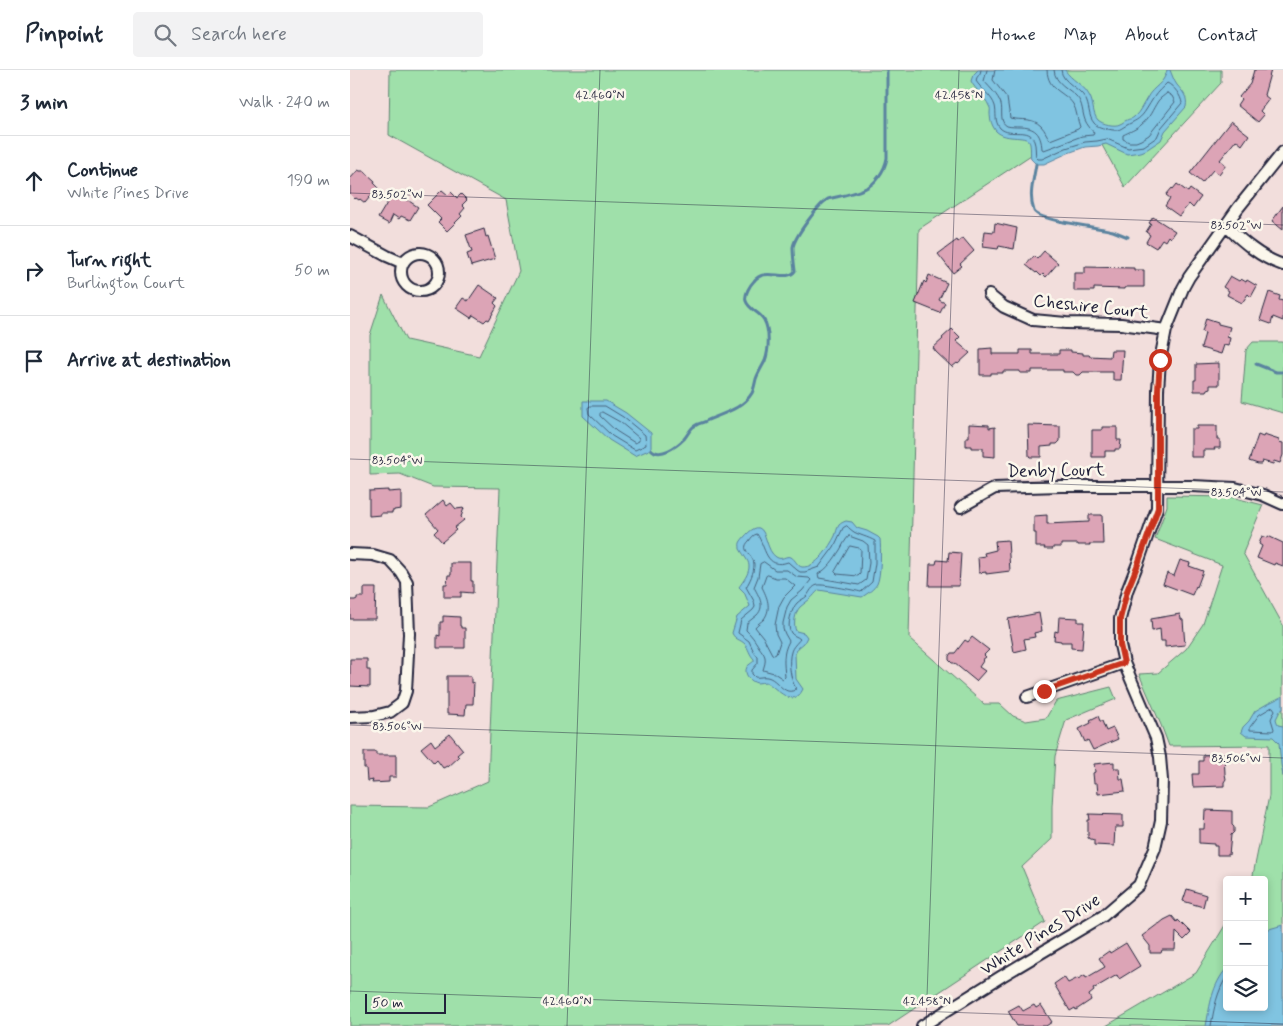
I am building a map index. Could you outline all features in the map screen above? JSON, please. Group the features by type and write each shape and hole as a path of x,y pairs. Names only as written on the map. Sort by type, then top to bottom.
{"street":[{"name":"White Pines Drive","path":"922,1026 1103,916 1139,885 1155,848 1161,821 1162,780 1160,757 1156,738 1124,663 1120,645 1120,619 1127,591 1158,508 1158,390 1160,360 1166,330 1189,277 1238,208 1283,152"},
{"path":"1226,226 1245,244 1276,263 1283,265"},
{"path":"350,236 403,263"},
{"name":"Cheshire Court","path":"989,295 1004,307 1033,320 1121,324 1166,330"},
{"name":"Denby Court","path":"961,507 995,488 1061,486 1235,488 1263,495 1283,504"},
{"path":"350,554 373,555 390,560 401,572 407,582 409,634 406,691 402,703 390,712 374,716 350,717"},
{"path":"1027,697 1124,663"}],"green space":[{"path":"390,70 1221,70 1221,83 1125,187 1087,118 919,229 909,638 984,704 1000,704 1013,716 1026,721 1046,718 1056,701 1111,687 1116,699 1066,720 1055,756 1052,839 1022,867 1045,922 888,1026 350,1026 350,806 429,807 488,781 500,488 433,487 400,474 370,475 370,335 383,295 406,340 479,356 519,271 506,200 389,135"},
{"path":"1253,342 1283,342 1283,413 1242,401 1246,350"},
{"path":"1167,496 1231,497 1263,505 1243,553 1283,625 1283,1026 1106,1026 1196,973 1223,929 1223,1011 1268,1011 1268,876 1253,876 1269,796 1269,745 1169,746 1139,674 1158,673 1186,649 1203,624 1222,565 1155,539 1167,506"}],"water":[{"path":"978,70 1065,70 1091,98 1098,120 1105,124 1118,125 1136,115 1149,94 1166,75 1167,70 1170,70 1184,95 1186,107 1165,131 1161,140 1141,152 1127,154 1106,144 1085,147 1044,164 1036,164 1031,159 1028,141 1001,134 992,125 990,107 971,81 973,75"},
{"path":"583,401 606,401 626,413 651,433 651,449 635,456 609,440 583,416"},
{"path":"846,521 852,522 857,528 867,531 880,539 881,555 877,584 862,597 819,590 798,609 795,628 796,631 804,633 807,637 795,654 796,679 803,689 795,698 790,698 766,682 757,683 748,677 746,672 747,666 754,659 745,644 732,633 737,617 750,606 744,592 739,587 749,567 749,563 740,549 740,542 751,530 759,528 764,533 770,550 776,557 791,557 802,567 813,564 822,556 835,536 839,525"},
{"path":"1283,696 1283,709 1276,719 1278,725 1283,726 1283,776 1279,743 1273,737 1246,736 1241,732 1255,711"},
{"path":"1283,925 1283,1026 1206,1026 1210,1003 1218,981 1223,974 1223,1011 1268,1011 1269,929"}],"building":[{"path":"1254,70 1271,70 1264,95 1269,99 1260,111 1264,115 1258,122 1237,105 1241,99 1239,97 1250,84"},
{"path":"1231,121 1249,135 1242,145 1236,140 1220,160 1226,165 1219,174 1213,170 1202,183 1190,173"},
{"path":"358,170 364,171 375,181 374,183 378,187 365,203 360,199 355,199 350,194 350,179"},
{"path":"1177,184 1188,192 1190,189 1201,197 1193,208 1189,204 1179,216 1165,206 1170,198 1166,195"},
{"path":"442,190 448,195 451,192 457,198 461,194 467,200 462,205 465,208 460,214 462,216 447,231 438,222 441,219 427,205"},
{"path":"394,194 403,197 418,207 410,220 401,216 399,219 393,215 389,224 378,218"},
{"path":"1283,206 1283,230 1272,221"},
{"path":"1153,217 1175,231 1170,238 1168,236 1165,241 1162,239 1156,248 1146,242 1150,235 1146,232"},
{"path":"995,223 1017,228 1014,249 999,246 998,249 983,247 985,231 994,232"},
{"path":"484,229 495,259 471,266 467,254 472,252 466,235"},
{"path":"963,238 974,251 960,264 962,266 953,273 938,254 957,240 958,242"},
{"path":"1044,251 1058,263 1046,277 1043,274 1041,276 1036,273 1026,265 1034,256 1037,259"},
{"path":"1085,267 1144,270 1144,287 1127,287 1124,289 1094,288 1094,291 1074,291 1074,273 1085,273"},
{"path":"929,275 947,283 939,300 945,303 940,313 915,303 924,281 926,283"},
{"path":"1230,276 1239,281 1241,279 1246,282 1247,280 1257,286 1251,297 1248,294 1242,303 1227,295 1229,291 1223,287"},
{"path":"479,285 498,298 494,303 497,306 489,320 487,319 484,322 473,315 471,318 456,308 463,298 468,301"},
{"path":"1269,292 1280,296 1279,300 1283,301 1283,321 1273,317 1271,324 1260,320"},
{"path":"1206,318 1230,327 1227,337 1230,338 1228,346 1224,345 1221,354 1201,348 1205,333 1202,332"},
{"path":"952,329 960,337 956,341 970,353 952,367 933,348"},
{"path":"992,348 992,354 1020,354 1020,350 1032,350 1032,354 1059,354 1059,350 1071,350 1071,352 1083,353 1083,355 1110,357 1111,350 1123,350 1121,380 1113,380 1113,372 1083,372 1080,375 1076,375 1073,372 1063,372 1063,370 1032,370 1032,373 1003,371 1003,373 980,375 980,349"},
{"path":"1219,363 1219,385 1210,385 1210,388 1206,391 1194,391 1196,364"},
{"path":"969,424 989,425 989,428 995,427 995,457 983,456 983,448 966,446 966,437 969,437"},
{"path":"1028,425 1060,426 1060,441 1057,444 1052,444 1052,446 1041,447 1041,457 1030,457"},
{"path":"1197,426 1217,426 1217,439 1220,439 1220,448 1203,450 1203,457 1191,457 1191,429 1197,429"},
{"path":"1102,427 1117,427 1117,440 1121,440 1120,449 1105,451 1105,457 1092,457 1092,430 1102,430"},
{"path":"1258,435 1263,437 1264,435 1283,443 1283,455 1280,463 1274,461 1273,464 1262,461 1261,464 1258,464 1249,461"},
{"path":"388,490 388,492 401,491 401,509 394,510 392,513 369,516 369,491"},
{"path":"443,500 447,506 451,503 456,509 464,508 461,517 464,520 442,542 434,533 438,529 426,515"},
{"path":"1047,515 1047,524 1089,522 1089,515 1102,515 1103,544 1061,544 1061,547 1053,547 1053,549 1036,547 1034,516"},
{"path":"1262,536 1268,538 1268,536 1283,543 1283,566 1275,563 1274,565 1257,558 1262,546 1259,544"},
{"path":"1008,540 1010,571 979,573 978,557 985,556 984,553 996,550 995,541"},
{"path":"949,552 961,553 959,586 929,586 930,564 936,564 937,560 948,561"},
{"path":"1180,560 1190,563 1189,566 1203,571 1192,595 1163,584 1167,573 1174,576"},
{"path":"451,563 471,563 473,593 461,592 461,597 444,597 444,584 447,584 448,575 451,575"},
{"path":"364,588 376,588 375,619 350,619 350,600 364,597"},
{"path":"1039,613 1042,631 1034,633 1035,637 1024,639 1026,649 1014,652 1008,619"},
{"path":"1180,614 1183,620 1185,645 1165,647 1165,641 1161,641 1160,629 1152,631 1151,619"},
{"path":"443,616 460,617 460,626 465,628 465,648 437,648 437,635 440,636 440,622 443,622"},
{"path":"1059,617 1078,618 1078,622 1084,622 1082,649 1071,648 1071,642 1054,640 1055,631 1058,632"},
{"path":"972,637 989,650 984,655 986,657 982,660 979,667 985,671 976,681 949,660 951,653 955,653 965,640 968,642"},
{"path":"350,659 367,659 367,670 370,670 370,687 350,686"},
{"path":"447,676 471,676 471,683 474,682 473,704 466,704 465,715 447,714"},
{"path":"1098,716 1106,731 1113,728 1118,739 1093,750 1088,740 1085,742 1079,729 1091,723 1090,720"},
{"path":"450,734 463,750 457,755 459,757 448,767 443,768 437,760 434,763 421,748 431,740 435,746"},
{"path":"364,752 376,752 376,755 396,755 396,777 389,777 389,782 372,783 373,780 367,781 366,768 364,768"},
{"path":"1203,755 1224,755 1226,779 1224,786 1193,787 1192,774 1199,774 1199,761 1203,761"},
{"path":"1114,762 1114,768 1119,768 1120,779 1123,779 1125,791 1098,794 1097,783 1094,783 1094,764"},
{"path":"1205,810 1232,811 1234,832 1231,835 1229,855 1217,855 1217,846 1214,846 1214,844 1199,843 1199,829 1204,829"},
{"path":"1089,814 1123,815 1123,827 1115,827 1114,846 1094,845 1094,840 1088,838"},
{"path":"1187,889 1206,895 1203,907 1183,901"},
{"path":"1172,916 1191,933 1184,940 1176,932 1175,950 1162,950 1161,953 1150,953 1150,946 1142,936"},
{"path":"1126,943 1140,966 1119,979 1117,975 1093,989 1094,991 1089,995 1091,1000 1076,1010 1075,1008 1070,1011 1054,984 1064,977 1068,983 1085,975 1086,978 1105,967 1099,958"},
{"path":"1019,1005 1023,1011 1034,1005 1036,1008 1041,1005 1052,1022 1046,1026 1017,1026 1008,1011"}],"waterway":[{"path":"651,449 659,453 673,448 684,439 693,427 737,408 752,393 765,361 768,340 764,320 747,304 746,296 748,290 759,277 770,274 787,276 795,271 793,247 813,213 828,199 868,187 876,181 882,172 887,158 887,70"},
{"path":"1036,164 1032,187 1032,205 1038,215 1057,221 1113,231 1128,237"},
{"path":"1256,364 1276,372 1283,372"}],"route":[{"path":"1044,691 1124,663 1120,645 1120,619 1127,591 1158,508 1158,390 1160,360"}]}
